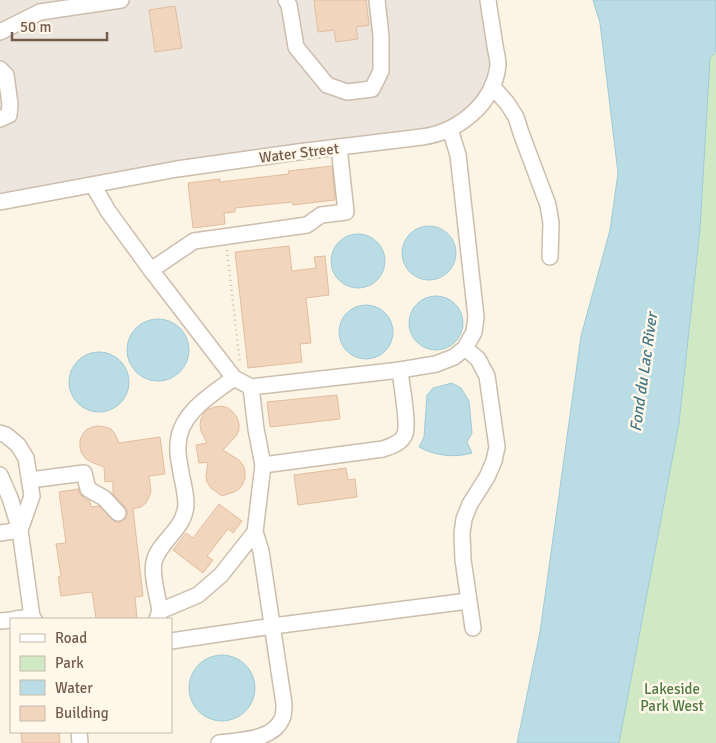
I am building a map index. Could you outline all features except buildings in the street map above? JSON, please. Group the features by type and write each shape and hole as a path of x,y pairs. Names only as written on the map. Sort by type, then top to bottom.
{"street":[{"path":"0,32 40,12 121,0"},
{"path":"286,0 289,5 296,47 327,85 347,92 372,89 381,71 381,36 377,0"},
{"name":"Water Street","path":"0,202 177,169 428,136 450,130 463,122 478,108 492,86 498,64 488,0"},
{"path":"0,69 6,75 10,115 0,119"},
{"path":"492,86 516,117 548,205 551,223 550,257"},
{"path":"255,532 221,575 198,595 159,615 153,563 157,553 183,519 186,507 178,446 181,430 190,414 206,398 242,383 400,370 436,364 454,357 465,348 474,332 476,317 458,155 450,130"},
{"path":"151,270 194,241 307,225 321,215 346,212 340,147"},
{"path":"93,185 108,211 151,270 242,383 256,429 263,464 255,532 261,550 284,704 282,719 275,730 263,737 219,743"},
{"path":"465,348 478,359 487,376 497,447 494,461 487,477 470,504 464,519 462,533 463,560 473,628"},
{"path":"263,464 383,449 397,443 405,434 406,418 400,370"},
{"path":"0,433 6,435 18,445 26,458 32,496 20,530"},
{"path":"30,480 84,473 88,489 104,498 118,513"},
{"path":"0,475 10,498 20,530 33,618"},
{"path":"0,532 20,530"},
{"path":"172,641 468,601"}],"path":[{"path":"226,236 242,383"}],"shaded area":[{"path":"0,0 485,0 495,78 457,126 0,202"}],"green space":[{"name":"Lakeside Park West","path":"716,0 716,743 619,743 679,423 700,229 710,57"}],"water":[{"name":"Fond du Lac River","path":"593,0 716,0 716,51 710,58 700,229 679,423 619,743 517,743 540,632 581,336 610,230 618,173 600,23"},
{"path":"424,226 434,226 444,230 452,238 456,253 452,268 444,276 434,280 424,280 414,276 406,268 402,258 402,248 406,238 414,230"},
{"path":"353,234 363,234 373,238 381,246 385,261 381,276 373,284 363,288 353,288 343,284 335,276 331,266 331,256 335,246 343,238"},
{"path":"436,296 446,298 455,304 461,313 463,323 461,333 455,342 446,348 436,350 426,348 417,342 411,333 409,323 411,313 417,304 426,298"},
{"path":"361,305 371,305 381,309 389,317 393,332 389,347 381,355 371,359 361,359 351,355 343,347 339,337 339,327 343,317 351,309"},
{"path":"158,319 170,321 180,328 187,338 189,350 187,362 180,372 170,379 158,381 146,379 136,372 129,362 127,350 129,338 136,328 146,321"},
{"path":"93,352 105,352 121,360 127,370 129,382 127,394 121,404 105,412 93,412 77,404 69,388 69,376 77,360"},
{"path":"452,383 461,388 469,401 472,433 467,442 472,453 465,455 438,454 419,447 424,437 427,395 433,388"},
{"path":"215,655 229,655 241,660 250,669 255,681 253,701 246,712 229,721 215,721 203,716 194,707 189,695 189,681 194,669 203,660"}]}
